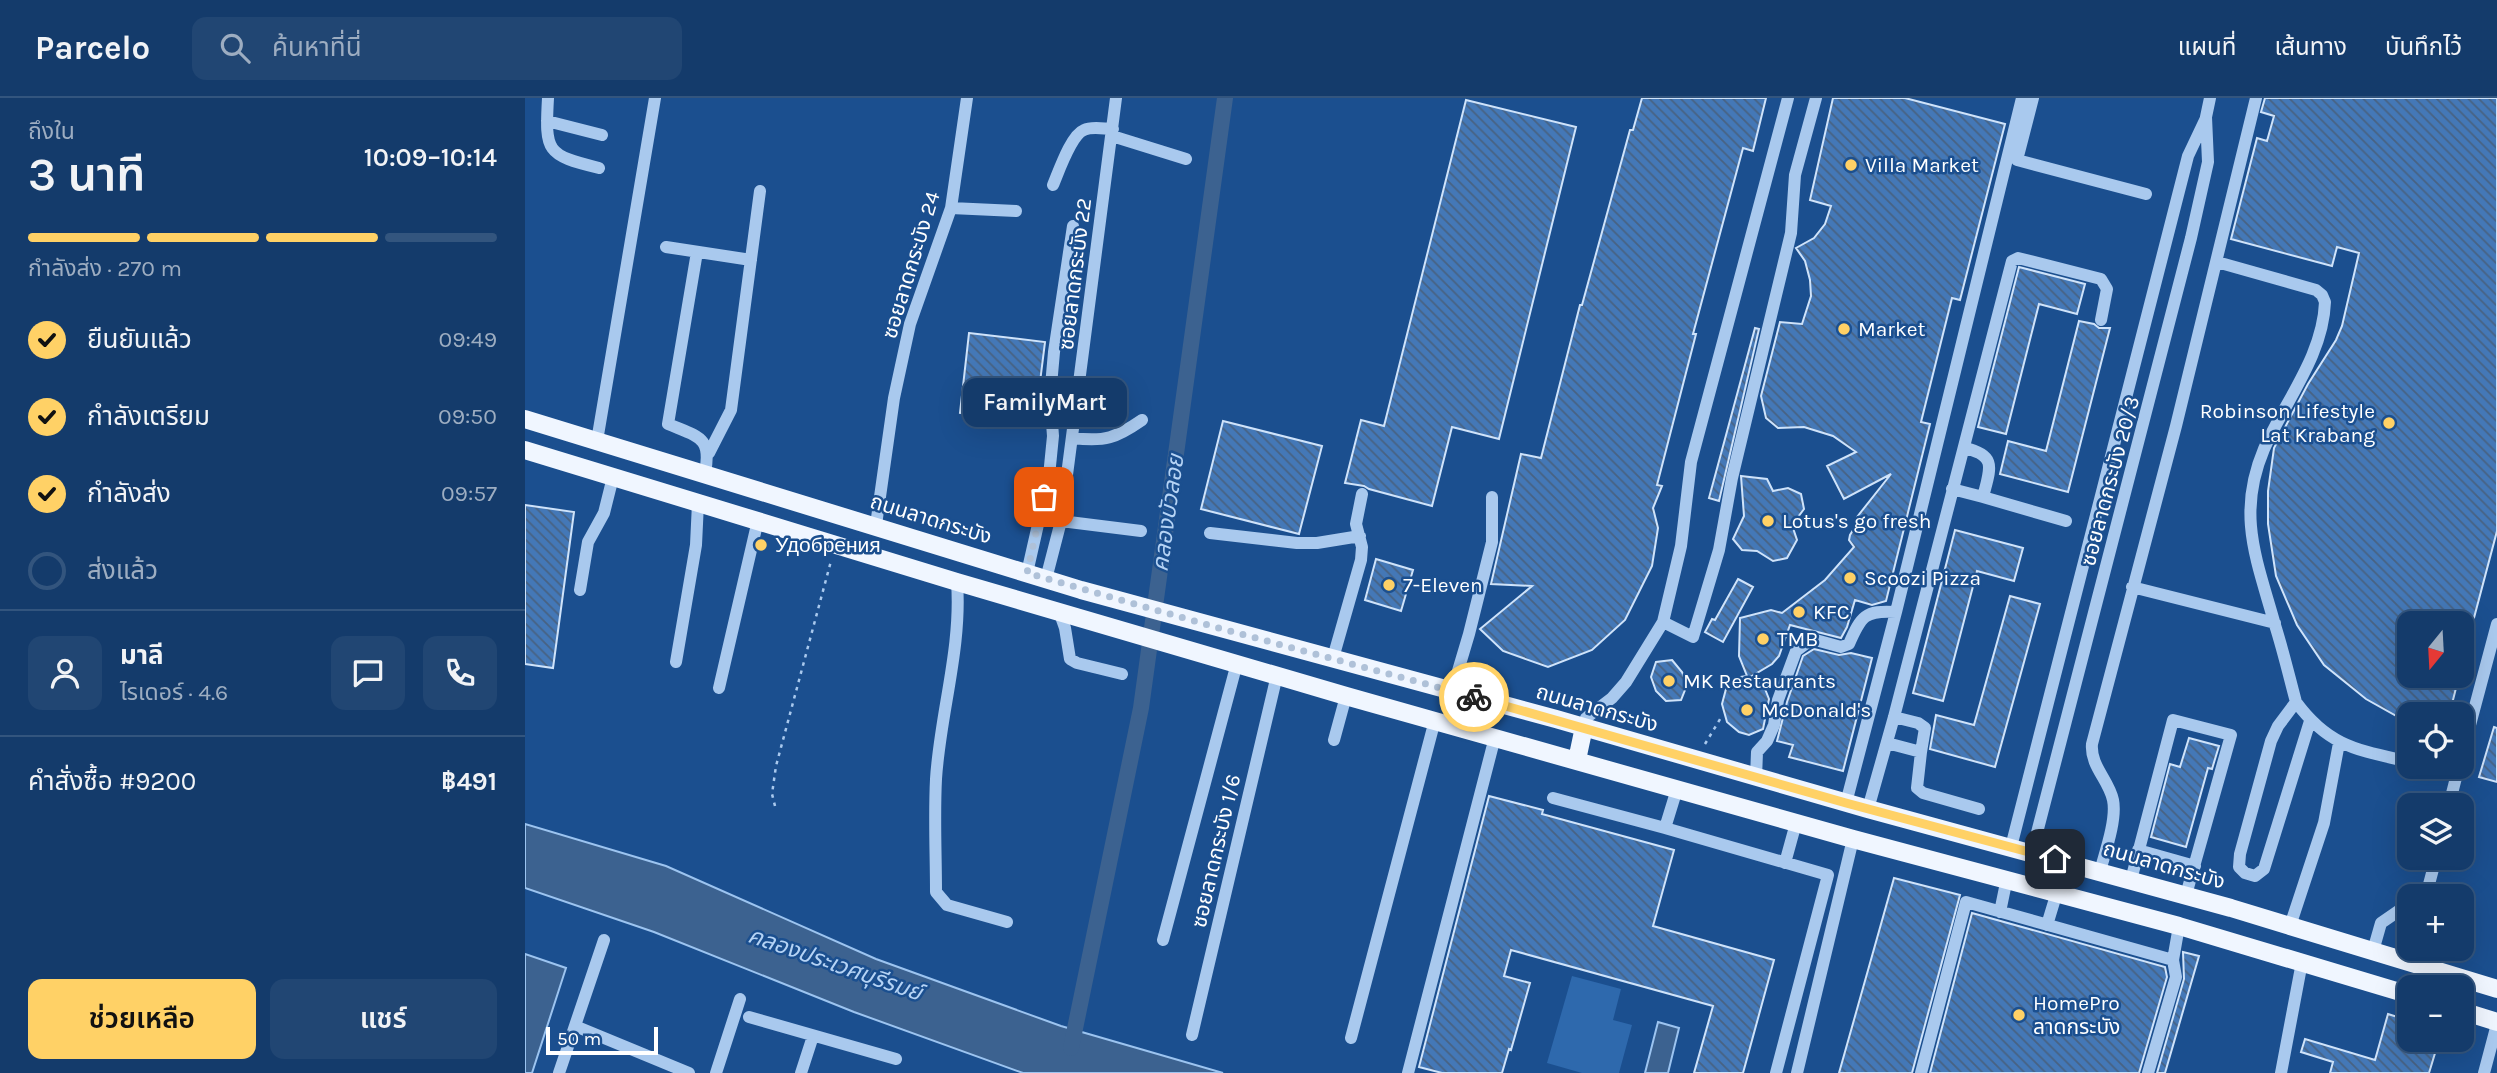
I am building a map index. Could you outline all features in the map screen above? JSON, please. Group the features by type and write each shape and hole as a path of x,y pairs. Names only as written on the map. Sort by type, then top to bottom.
{"main road":[{"name":"ถนนลาดกระบัง","path":"525,419 1081,590 1584,727 1756,778 2011,846 2496,984"},
{"path":"525,450 957,582 1346,696 1853,839 2179,926 2397,991"},
{"path":"1577,760 1584,727"},
{"path":"2474,1015 2497,1023"}],"street":[{"path":"548,98 547,121 551,149 557,155 599,168"},
{"path":"597,441 655,98"},
{"name":"ซอยลาดกระบัง 24","path":"876,525 894,398 910,324 951,208 967,98"},
{"name":"ซอยลาดกระบัง 22","path":"1046,579 1062,521 1117,98"},
{"path":"1584,727 1586,718 1612,698 1626,682 1664,622 1681,546 1691,462 1788,98"},
{"path":"1664,622 1693,638 1719,550 1732,478 1790,233 1795,175 1816,98"},
{"path":"1846,803 1896,612 2022,98"},
{"path":"2033,98 2017,160 2146,194"},
{"path":"2196,98 2209,100"},
{"path":"2100,871 2112,818 2113,800 2093,761 2092,744 2217,262 2256,98"},
{"name":"ซอยลาดกระบัง 20/3","path":"2032,852 2192,238 2208,162 2206,117 2209,100"},
{"name":"ซอยลาดกระบัง 20/3","path":"2011,846 2188,156 2206,117"},
{"path":"547,121 602,135"},
{"path":"1053,185 1075,137 1082,130 1112,132 1186,159"},
{"path":"705,473 709,453 731,410 760,191"},
{"path":"951,208 1016,212"},
{"path":"1027,573 1049,476 1053,436 1050,397 1054,352 1073,226"},
{"path":"2168,232 2192,238"},
{"path":"666,247 751,260"},
{"path":"697,252 668,424 702,441 709,453"},
{"path":"1868,809 1895,717 2012,261 2018,258 2101,279 2107,289 2101,320"},
{"path":"2217,262 2316,290 2325,302 2314,352 2268,441 2252,489 2250,513 2253,553 2296,702 2310,721 2339,743 2397,759"},
{"path":"2151,296 2176,303"},
{"path":"1073,438 1107,440 1122,434 1142,420"},
{"path":"1964,448 1985,454 1988,458 1990,466 1983,497"},
{"path":"580,590 588,542 604,513 613,477"},
{"path":"1952,489 2066,521"},
{"path":"1333,658 1361,560 1360,536 1356,524 1362,494"},
{"path":"1452,691 1492,542 1492,497"},
{"path":"676,662 696,545 698,503"},
{"path":"719,688 758,520"},
{"path":"1062,521 1141,531"},
{"path":"2091,532 2115,537"},
{"path":"1210,533 1297,543 1317,543 1360,536"},
{"path":"957,582 951,674 936,779 936,892 947,905 1007,922"},
{"path":"2132,587 2275,623"},
{"path":"1059,611 1070,659 1122,674"},
{"path":"1756,778 1757,752 1767,741 1774,725 1778,700 1796,651 1812,639 1841,647 1849,643 1859,620 1867,614 1896,612"},
{"path":"2474,710 2497,624"},
{"path":"1163,940 1237,663"},
{"name":"ซอยลาดกระบัง 1/6","path":"1192,1035 1277,675"},
{"path":"2055,679 2076,685"},
{"path":"1334,740 1346,696"},
{"path":"2296,702 2271,741 2240,854 2239,867 2245,873 2255,876 2264,869 2310,721"},
{"path":"1895,717 1918,723 1924,728 1917,788 1923,793 1979,809"},
{"path":"1351,1038 1435,719"},
{"path":"2131,880 2173,720 2231,735 2186,895"},
{"path":"1408,1073 1495,737"},
{"path":"1887,743 1921,752"},
{"path":"2290,926 2324,822 2339,743"},
{"path":"1665,828 1677,789"},
{"path":"1553,798 1828,875 1776,1073"},
{"path":"1785,863 1796,823"},
{"path":"1797,1073 1853,839"},
{"path":"2138,850 2195,866"},
{"path":"2000,912 2007,878"},
{"path":"2047,925 2057,892"},
{"path":"1921,1073 1966,902 2173,960"},
{"path":"2373,951 2381,923 2397,913"},
{"path":"2148,1073 2176,977 2173,960 2179,926"},
{"path":"559,1073 604,940"},
{"path":"2281,1073 2302,962"},
{"path":"716,1073 740,999"},
{"path":"749,1017 896,1059"},
{"path":"2484,1073 2497,1023"},
{"path":"575,1026 689,1073"},
{"path":"801,1073 813,1036"}],"path":[{"path":"775,806 772,794 776,766 835,544"},
{"path":"1703,748 1722,716"}],"shaded area":[{"path":"1572,976 1621,989 1613,1020 1632,1025 1619,1073 1582,1073 1547,1063"}],"water":[{"name":"คลองประเวศบุรีรมย์","path":"525,824 666,866 876,959 1061,1026 1223,1073 1023,1073 854,1012 654,932 525,888"},
{"path":"525,954 566,968 532,1073 525,1073"},
{"path":"1658,1022 1679,1028 1668,1073 1645,1073"}],"building":[{"path":"1642,98 1766,98 1753,151 1743,148 1693,334 1696,334 1657,485 1662,486 1653,508 1658,528 1652,566 1625,620 1592,650 1548,667 1503,651 1480,629 1532,586 1491,584 1521,454 1541,458 1580,305 1630,130 1633,130"},
{"path":"1833,98 1905,98 2005,124 1960,300 1952,298 1921,422 1930,424 1886,601 1872,605 1855,600 1841,638 1790,625 1779,656 1772,664 1752,676 1765,689 1769,699 1763,729 1749,735 1739,732 1727,722 1722,704 1726,689 1734,678 1747,676 1739,656 1740,618 1771,610 1782,613 1825,580 1854,547 1849,540 1857,524 1857,517 1891,474 1844,499 1827,466 1856,452 1833,436 1804,427 1778,428 1766,418 1761,396 1780,322 1802,324 1811,296 1805,261 1796,248 1814,238 1825,224 1831,206 1810,200"},
{"name":"Robinson Lifestyle Lat Krabang","path":"2265,98 2497,98 2497,531 2475,614 2475,611 2397,611 2397,688 2456,688 2452,702 2397,702 2397,716 2366,699 2324,665 2297,625 2276,576 2268,524 2268,491 2274,448 2308,384 2336,340 2342,326 2359,253 2337,247 2332,266 2231,239 2257,138 2267,141 2274,116 2261,112"},
{"path":"1466,100 1576,127 1499,439 1452,427 1432,506 1345,483 1361,420 1384,426"},
{"path":"2019,267 2085,284 2077,314 2039,304 2006,434 1978,427"},
{"path":"2079,321 2094,324 2099,328 2110,328 2068,492 2000,474 2008,441 2046,451"},
{"path":"1755,328 1759,329 1719,501 1709,498"},
{"path":"969,333 1045,342 1035,422 960,413"},
{"path":"1223,421 1322,446 1299,534 1201,509"},
{"name":"Lotus's go fresh","path":"1741,476 1767,479 1773,491 1788,488 1801,494 1804,509 1792,525 1797,540 1787,558 1773,561 1757,551 1742,550 1733,539 1744,516"},
{"path":"525,505 574,512 553,668 525,664"},
{"path":"1955,530 2023,548 2014,581 1977,571 1943,701 1913,693"},
{"name":"7-Eleven","path":"1376,559 1413,570 1401,611 1365,600"},
{"path":"1738,579 1753,587 1723,642 1705,632 1712,619 1715,620"},
{"path":"2010,596 2040,604 1995,767 1930,749 1936,715 1974,725"},
{"path":"1814,649 1872,658 1843,771 1789,757 1793,745 1777,741 1803,656"},
{"name":"MK Restaurants","path":"1672,660 1682,672 1687,685 1681,700 1666,701 1656,691 1651,677 1656,662"},
{"path":"2494,727 2497,728 2497,782 2479,777"},
{"path":"2189,738 2219,746 2212,769 2208,768 2186,847 2151,837 2170,764 2180,767"},
{"path":"1489,796 1543,810 1542,814 1674,850 1653,926 1774,960 1743,1073 1694,1073 1713,1006 1511,950 1504,976 1530,983 1502,1073 1442,1073 1419,1067"},
{"path":"1894,878 1960,895 1912,1073 1839,1073"},
{"path":"1972,913 2165,967 2167,977 2139,1073 1930,1073"},
{"path":"2183,952 2199,956 2165,1073 2157,1073 2184,979"},
{"path":"2388,1014 2397,1017 2397,1052 2435,1052 2429,1073 2330,1073 2333,1062 2301,1052 2305,1039 2375,1060"}],"waterway":[{"name":"คลองบัวลอย","path":"1071,1048 1141,708 1225,98"}],"way so far":[{"path":"1044,497 1027,573 1474,697"}],"place":[{"name":"Villa Market","path":"1851,165"},
{"name":"Market","path":"1844,329"},
{"name":"Robinson Lifestyle Lat Krabang","path":"2389,423"},
{"name":"FamilyMart","path":"1044,497"},
{"name":"Lotus's go fresh","path":"1768,521"},
{"name":"Удобрения","path":"761,545"},
{"name":"Scoozi Pizza","path":"1850,578"},
{"name":"7-Eleven","path":"1389,585"},
{"name":"KFC","path":"1799,612"},
{"name":"TMB","path":"1763,639"},
{"name":"MK Restaurants","path":"1669,681"},
{"name":"McDonald's","path":"1747,710"},
{"name":"HomePro ลาดกระบัง","path":"2019,1015"}],"route":[{"path":"1474,697 1756,778 2055,859"}]}
